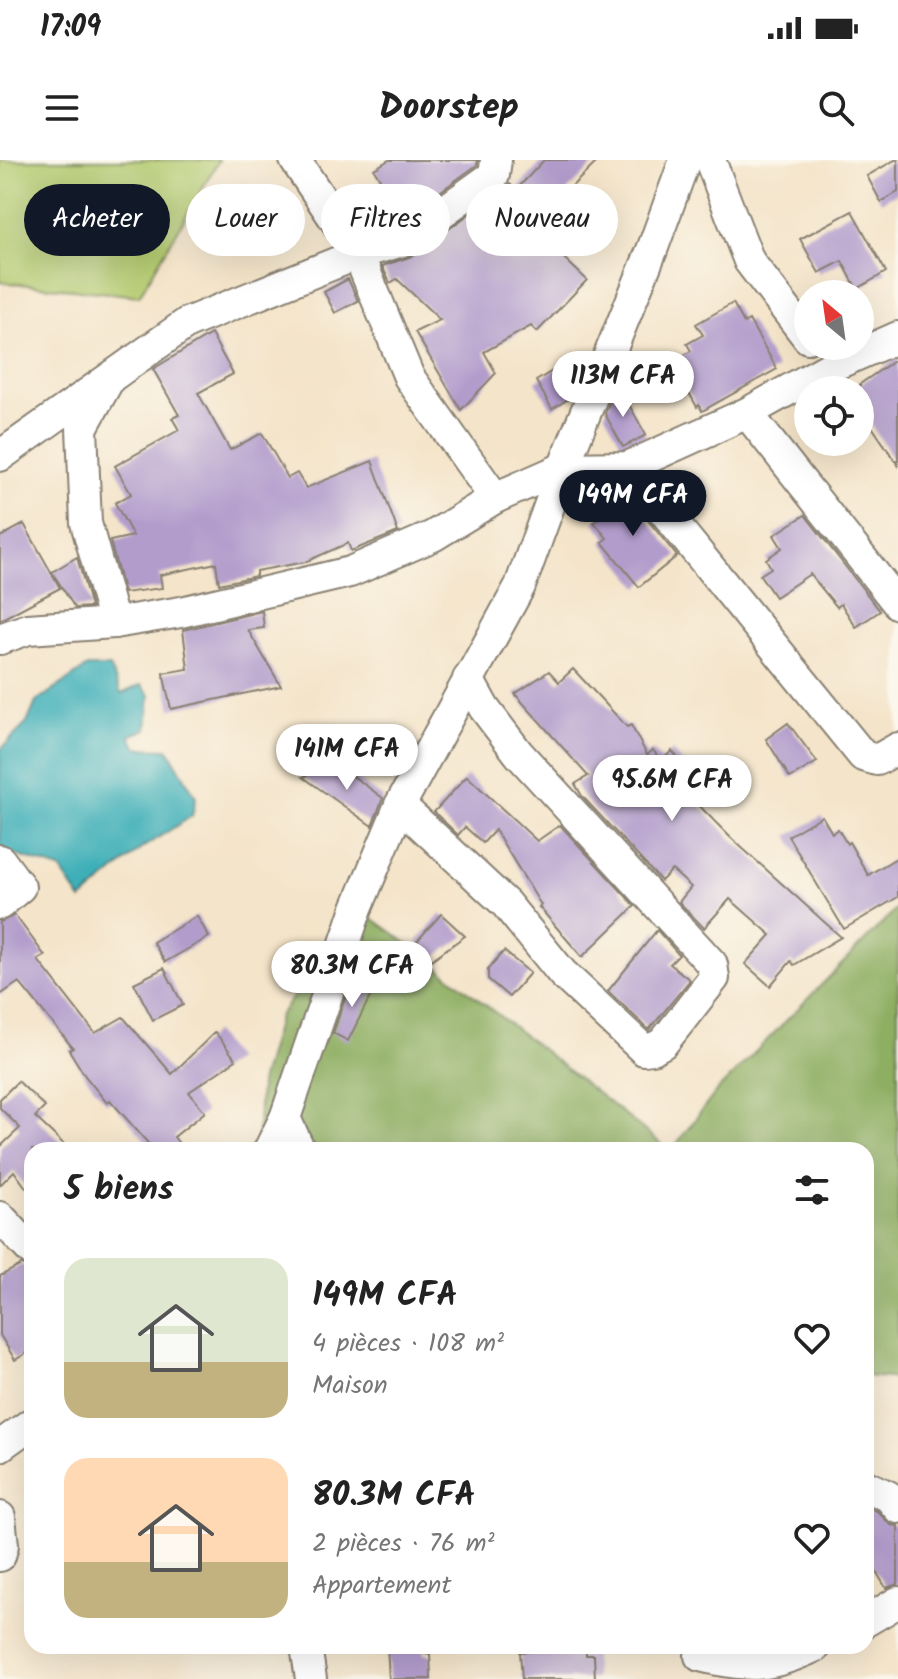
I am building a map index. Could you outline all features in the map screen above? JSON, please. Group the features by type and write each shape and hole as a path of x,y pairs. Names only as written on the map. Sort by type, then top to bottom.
{"street":[{"path":"295,160 321,199"},
{"path":"450,207 494,175 496,160"},
{"path":"273,1142 285,1118 345,938 400,805 520,586 563,468 652,250 685,160"},
{"path":"710,160 749,261 794,320"},
{"path":"0,456 187,323 353,256"},
{"path":"359,256 409,377 495,498"},
{"path":"874,343 898,337"},
{"path":"0,639 28,629 114,623 181,612 350,572 433,536 495,498 563,468 628,467 747,413 817,360"},
{"path":"110,377 82,428 86,523 114,623"},
{"path":"747,413 898,604"},
{"path":"628,467 863,756 877,760 898,748"},
{"path":"400,805 506,904 562,973 644,1050 663,1043 714,978 712,964 519,754 484,708 468,679"},
{"path":"0,860 20,887 0,904"},
{"path":"285,1118 296,1142"},
{"path":"0,1217 24,1242"},
{"path":"0,1446 24,1429"},
{"path":"874,1490 888,1496 898,1508"},
{"path":"0,1517 3,1545 0,1556"},
{"path":"874,1616 898,1602"},
{"path":"307,1654 311,1679"},
{"path":"700,1656 736,1665 761,1666 800,1654"}],"green space":[{"path":"0,160 219,160 205,184 186,184 186,216 170,243 170,184 24,184 24,256 163,256 139,296 0,282"},
{"path":"898,907 898,1379 874,1377 874,1142 678,1142 716,1092"},
{"path":"359,909 410,945 659,1142 257,1142 260,1083 279,1016"}],"water":[{"path":"87,667 110,667 121,694 141,685 150,695 147,729 130,736 137,748 168,749 196,797 192,816 142,848 81,900 60,869 6,852 0,844 0,750 27,723 36,702"}],"building":[{"path":"389,160 478,160 477,165 450,184 383,184 374,169"},
{"path":"544,160 599,160 574,184 522,184"},
{"path":"898,160 898,192 881,202 867,176"},
{"path":"852,211 886,272 872,280 852,280 842,261 819,273 800,239"},
{"path":"466,216 466,256 562,256 587,280 537,332 531,326 484,352 496,373 461,410 415,332 440,320 397,279 390,283 382,266 412,256 450,256 450,228"},
{"path":"348,279 358,301 335,313 324,292"},
{"path":"733,303 744,323 749,320 777,369 702,411 672,362 691,351 687,344 703,335 696,324"},
{"path":"211,334 233,374 198,393 230,450 262,433 288,478 297,473 306,488 372,461 398,532 351,551 348,543 305,562 256,571 256,576 219,584 216,563 160,575 162,588 124,593 110,541 133,536 115,503 131,494 115,466 179,430 172,418 179,415 153,369"},
{"path":"898,358 898,465 874,430 872,376"},
{"path":"559,367 574,393 552,409 536,381"},
{"path":"617,383 646,435 623,447 605,414"},
{"path":"621,487 677,556 639,587 602,542 607,538 594,522 604,514 597,506"},
{"path":"805,515 880,611 856,627 841,604 837,607 810,574 775,597 760,575 771,568 766,559 782,548 774,535"},
{"path":"24,524 60,588 0,620 0,537"},
{"path":"77,557 91,607 75,608 52,572"},
{"path":"262,611 264,628 248,630 281,686 171,709 163,673 188,669 183,630"},
{"path":"573,669 627,727 631,725 647,755 653,750 661,761 672,751 690,770 677,783 730,837 841,937 794,965 791,961 770,986 745,964 771,935 730,899 704,928 679,902 691,887 672,870 661,881 582,796 575,784 588,776 515,694 549,671 559,682"},
{"path":"788,723 817,762 790,778 766,739"},
{"path":"335,763 383,798 372,826 303,777"},
{"path":"467,776 537,841 560,825 635,906 582,957 539,907 541,905 495,830 483,843 465,827 458,835 434,812"},
{"path":"822,816 832,833 838,829 847,844 849,842 868,875 898,857 898,897 844,929 788,836"},
{"path":"441,914 465,936 431,960 417,941"},
{"path":"15,915 45,956 38,960 95,1033 123,1017 172,1074 215,1032 236,1060 189,1092 205,1112 174,1137 178,1142 147,1142 110,1100 107,1103 85,1076 69,1050 73,1048 19,982 0,995 0,922"},
{"path":"197,916 209,937 165,962 153,942"},
{"path":"657,930 679,955 670,964 690,980 649,1030 608,991"},
{"path":"504,951 530,973 509,997 488,979 488,969"},
{"path":"164,968 183,1005 153,1020 134,983"},
{"path":"352,978 374,989 348,1041 333,1033"},
{"path":"18,1081 45,1107 35,1117 62,1142 24,1142 24,1185 14,1171 0,1185 0,1147 20,1128 0,1108 0,1099"},
{"path":"24,1266 24,1355 15,1360 0,1335 0,1276"},
{"path":"874,1510 891,1525 898,1526 898,1584 886,1588 874,1568"},
{"path":"387,1654 430,1654 431,1679 389,1679"},
{"path":"520,1654 594,1655 595,1679 522,1679"}]}
